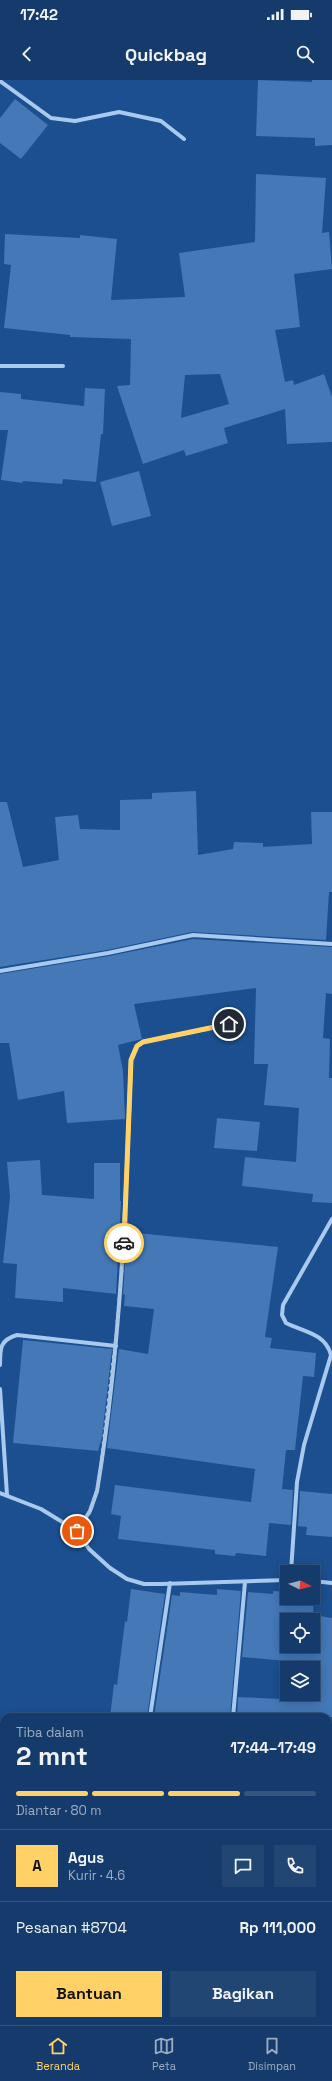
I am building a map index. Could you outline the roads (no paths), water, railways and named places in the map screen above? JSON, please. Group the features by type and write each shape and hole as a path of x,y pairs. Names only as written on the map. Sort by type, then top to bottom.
{"street":[{"path":"0,81 51,118 75,121 119,112 161,121 184,139"},
{"path":"0,366 63,366"},
{"path":"0,971 108,953 193,935 332,944"},
{"path":"77,1531 90,1511 97,1491 116,1346 125,1232 131,1060 137,1046 143,1042 229,1024"},
{"path":"291,1565 297,1482 304,1445 331,1355 328,1345 322,1338 286,1323 282,1315 283,1305 332,1218"},
{"path":"0,1365 0,1347 7,1338 17,1335 116,1346"},
{"path":"0,1389 7,1495"},
{"path":"0,1493 41,1510 77,1531 89,1549 110,1568 127,1579 144,1584 280,1580"},
{"path":"233,1713 245,1582"},
{"path":"320,1582 332,1583"},
{"path":"151,1713 170,1583"}]}
